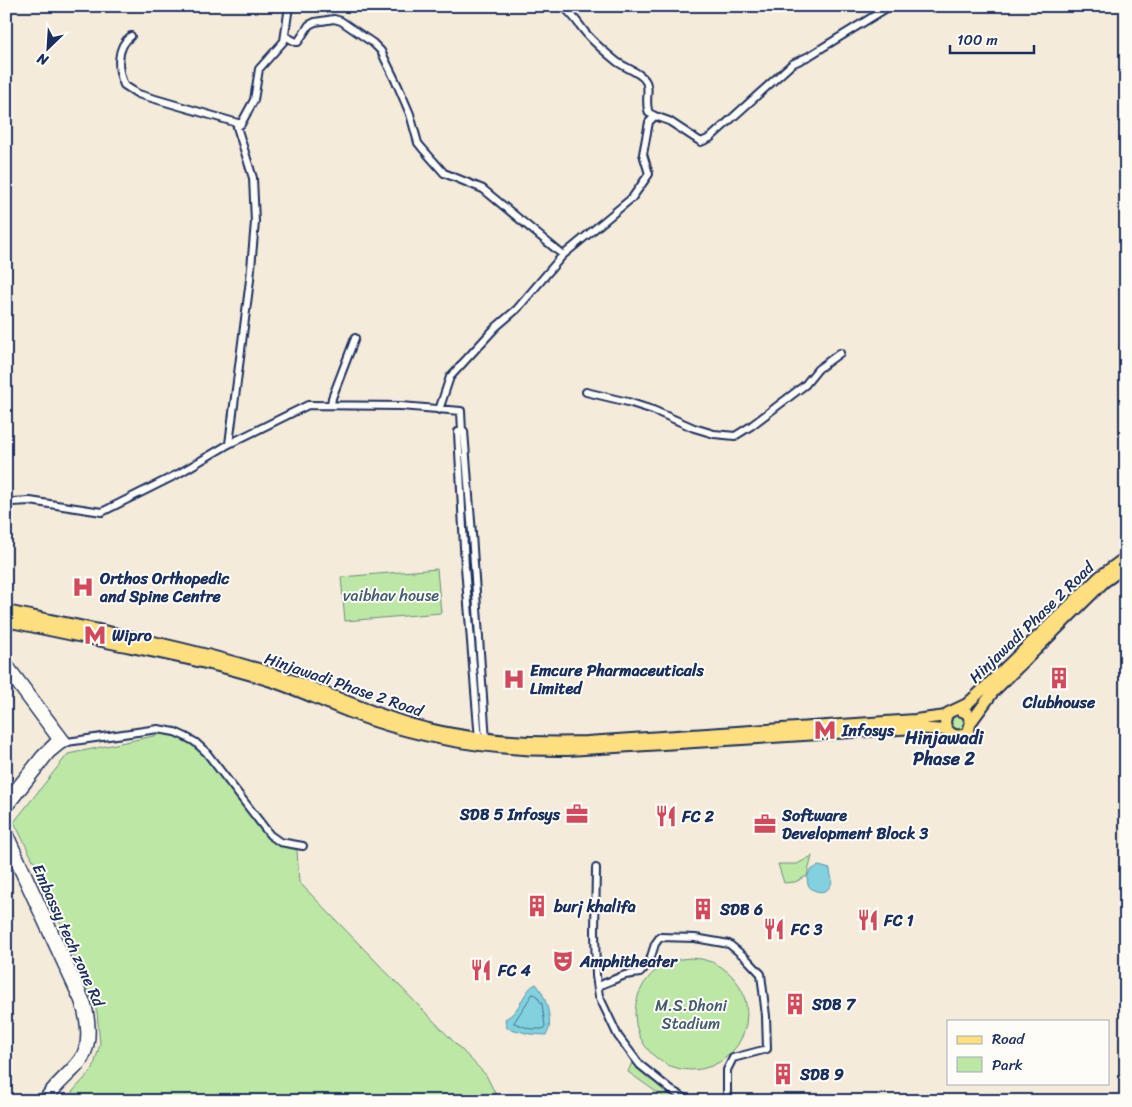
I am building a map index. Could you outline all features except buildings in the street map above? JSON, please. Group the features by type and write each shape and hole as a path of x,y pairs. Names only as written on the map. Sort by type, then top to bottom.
{"main road":[{"name":"Hinjawadi Phase 2 Road","path":"957,709 967,704 987,687 1099,577 1126,557"},
{"name":"Hinjawadi Phase 2 Road","path":"971,722 993,692 1104,582 1126,566"},
{"name":"Hinjawadi Phase 2 Road","path":"6,611 156,642 248,666 294,681 400,722 483,741 535,750 568,750 908,728 946,730"},
{"name":"Hinjawadi Phase 2 Road","path":"6,621 156,652 239,672 291,688 368,719 434,738 552,743 587,742 915,720 946,716"},
{"path":"957,709 967,713 971,722 970,729 962,735 952,734 946,730 944,723 946,716 951,711 957,709"}],"street":[{"path":"229,444 250,280 255,222 253,178 237,127 241,124 254,100 259,69 284,41 289,6"},
{"path":"562,6 570,11 600,48 618,63 646,81 648,89 646,106 649,113 668,121 701,142 710,138 792,64 809,56 890,6"},
{"path":"285,36 298,42 309,25 334,19 341,21 372,43 381,51 398,86 410,114 418,142 440,169 483,189 563,255"},
{"path":"131,36 123,42 119,59 124,85 138,94 241,124"},
{"path":"439,410 450,377 496,326 517,309 563,255 632,198 649,174 642,154 649,122 655,116"},
{"path":"331,405 332,398 356,338"},
{"path":"586,392 653,410 714,434 735,436 797,392 818,369 840,353"},
{"path":"6,504 30,501 102,512 178,474 229,444 308,405 401,406 461,411 472,534 483,741"},
{"path":"462,432 458,432 465,567 483,741"},
{"path":"464,534 472,534"},
{"path":"6,661 62,740"},
{"path":"6,671 62,740"},
{"path":"6,799 62,740 150,729 166,729 195,742 213,760 270,835 280,842 303,846"},
{"path":"6,810 62,740"},
{"name":"Embassy tech zone Rd","path":"6,828 88,1004 91,1021 91,1041 84,1062 48,1101"},
{"path":"6,843 79,1001 84,1016 85,1031 82,1052 42,1101"},
{"path":"596,868 595,931 599,996 618,1036 640,1065 670,1090 690,1101"},
{"path":"598,986 625,975 640,973 649,963 654,944 660,937 695,938 729,944 746,958 761,974 766,1016 767,1049 733,1058 727,1070 726,1101"}],"green space":[{"name":"vaibhav house","path":"437,569 441,613 345,621 341,577"},
{"path":"958,715 966,723 958,731 950,723"},
{"path":"163,734 181,738 199,749 266,836 281,845 297,850 299,882 486,1075 499,1101 64,1101 93,1069 100,1044 97,1012 38,870 14,822 68,754"},
{"path":"812,856 807,876 795,882 784,883 778,864 797,864"},
{"name":"M.S.Dhoni Stadium","path":"691,958 712,962 731,974 743,993 747,1014 743,1035 731,1054 712,1066 691,1070 670,1066 651,1054 639,1035 635,1014 639,993 651,974 670,962"},
{"path":"634,1057 668,1088 693,1101 669,1101 628,1072"}],"water":[{"path":"819,866 830,869 832,880 831,886 821,892 811,888 807,881 811,871"},
{"path":"536,984 543,994 548,1009 550,1024 546,1035 530,1034 507,1028 505,1019 515,1011 528,990"}],"place":[{"name":"Orthos Orthopedic and Spine Centre","path":"83,587"},
{"name":"Wipro","path":"95,635"},
{"name":"Clubhouse","path":"1059,678"},
{"name":"Emcure Pharmaceuticals Limited","path":"514,679"},
{"name":"Infosys","path":"825,730"},
{"name":"SDB 5 Infosys","path":"577,814"},
{"name":"FC 2","path":"666,816"},
{"name":"Software Development Block 3","path":"765,824"},
{"name":"burj khalifa","path":"537,906"},
{"name":"SDB 6","path":"703,909"},
{"name":"FC 1","path":"868,920"},
{"name":"FC 3","path":"774,929"},
{"name":"Amphitheater","path":"563,961"},
{"name":"FC 4","path":"481,970"},
{"name":"SDB 7","path":"795,1004"},
{"name":"SDB 9","path":"783,1074"}],"district":[{"name":"Hinjawadi Phase 2","path":"944,748"}]}
